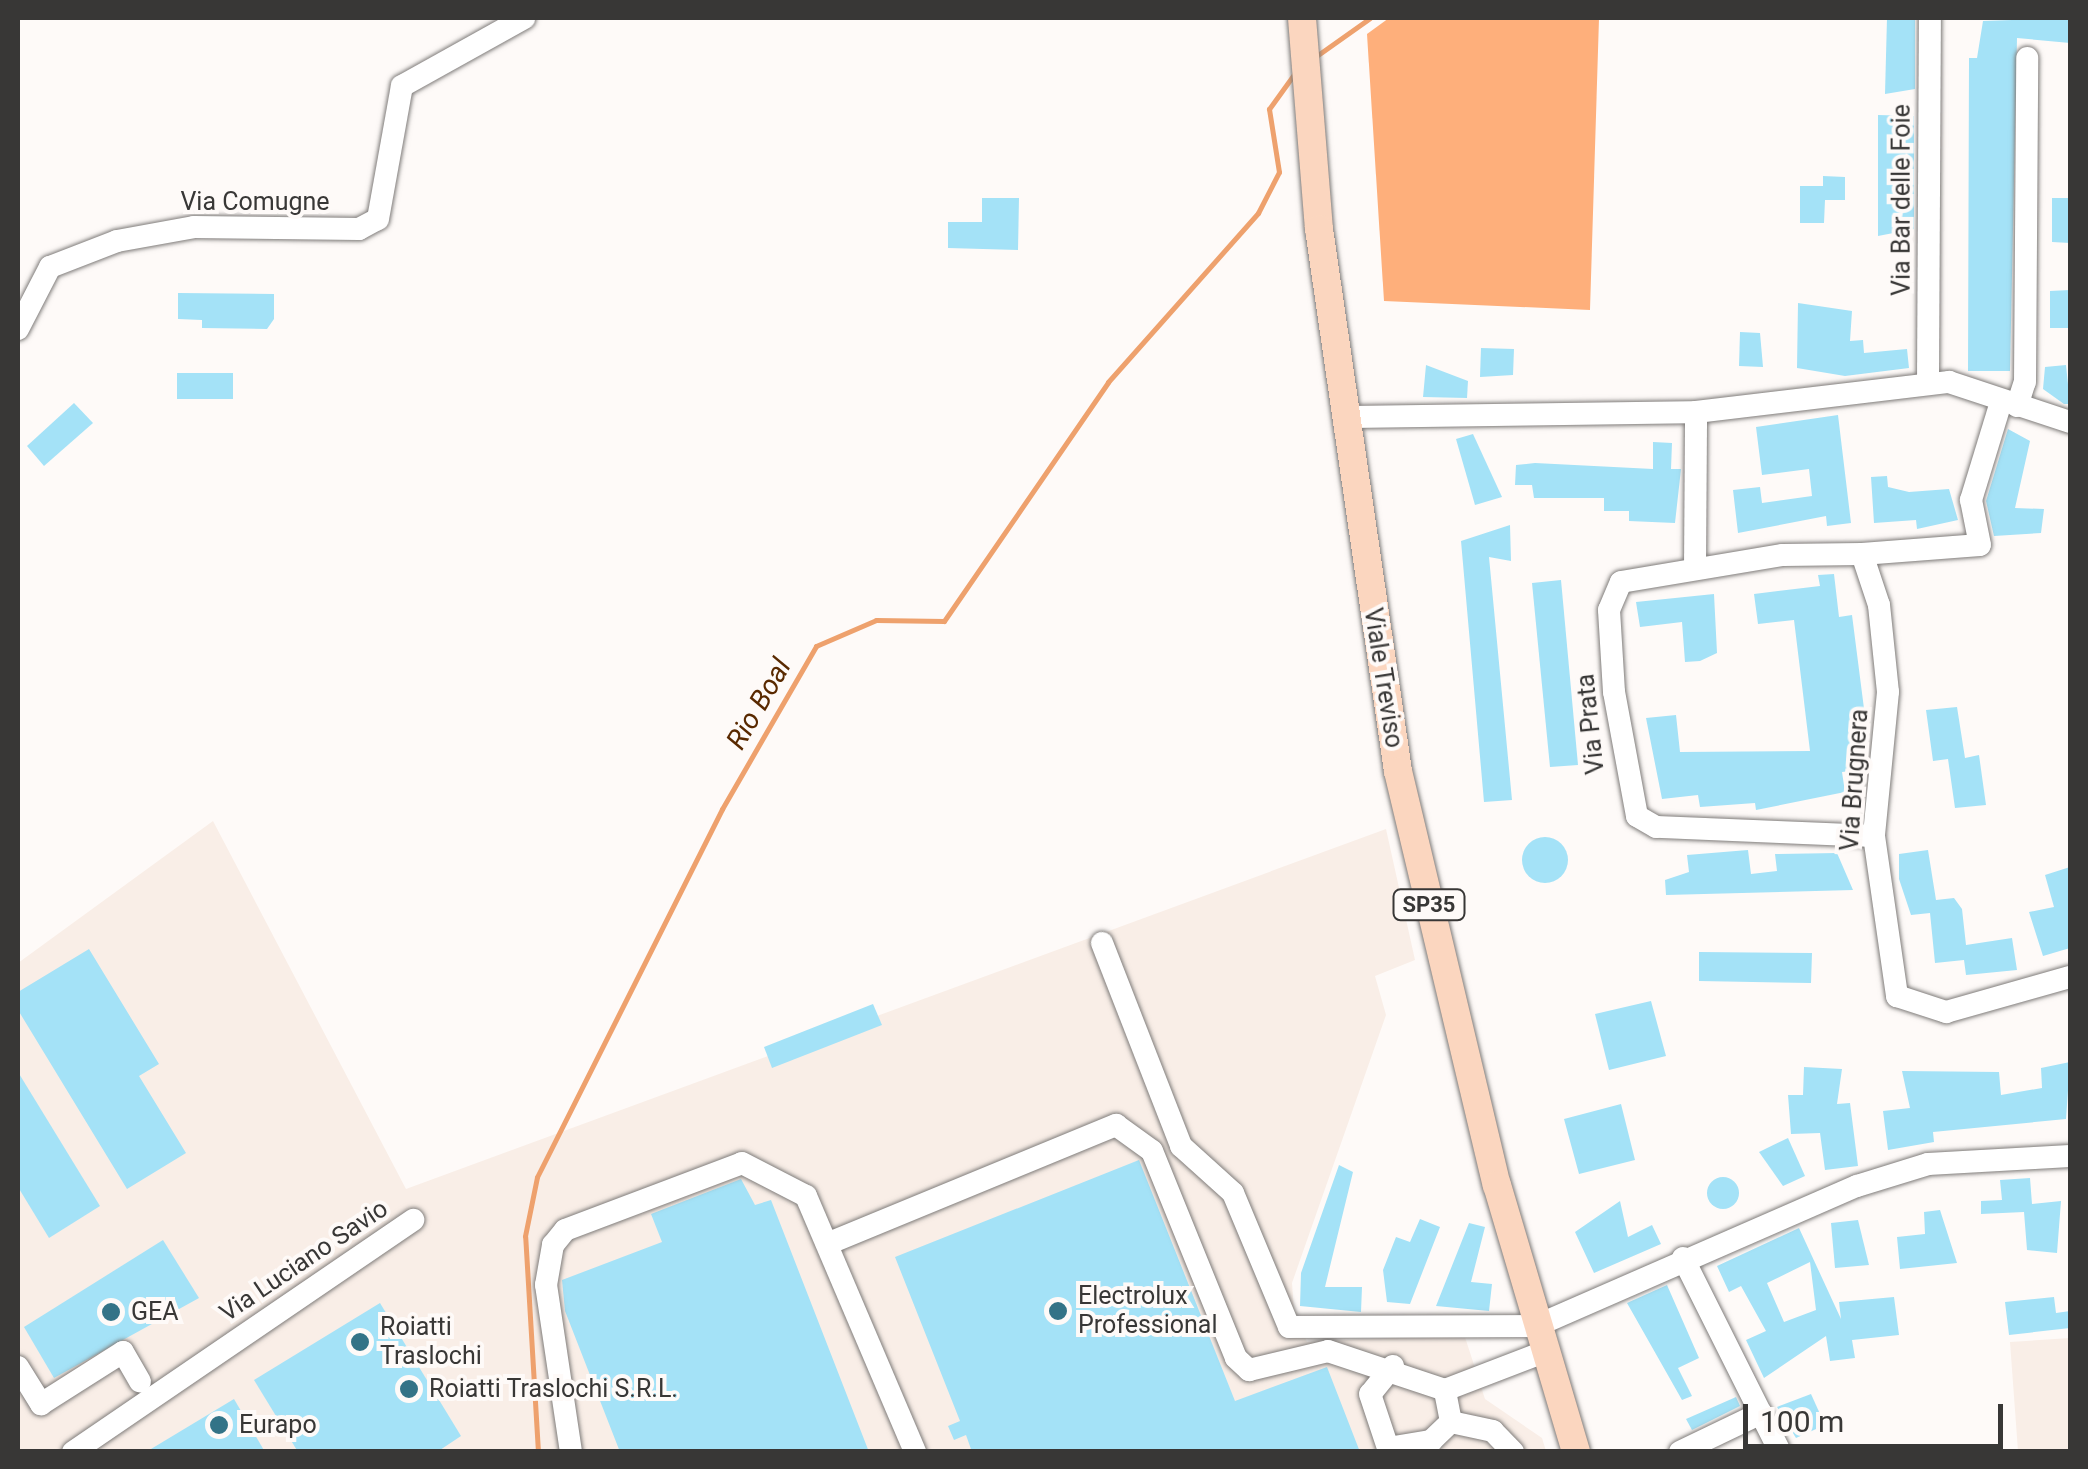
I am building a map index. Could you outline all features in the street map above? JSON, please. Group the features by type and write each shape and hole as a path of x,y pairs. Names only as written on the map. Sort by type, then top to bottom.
{"main road":[{"name":"Viale Treviso","path":"1302,18 1318,229 1398,771 1540,1339 1576,1452"}],"street":[{"name":"Via Comugne","path":"18,329 50,267 117,241 194,227 359,228 378,219 402,86 524,18"},
{"name":"Via Bar delle Foie","path":"1928,382 1930,18"},
{"path":"1696,412 1695,568 1980,545 1971,500 2009,404 2025,382 2027,58"},
{"path":"1344,417 1696,412 1928,382 2070,422"},
{"name":"Via Brugnera","path":"1862,554 1879,605 1888,692 1874,836 1887,961 1897,996 1911,1008 1946,1012 2070,977"},
{"name":"Via Prata","path":"1695,568 1646,573 1612,593 1616,710 1637,816 1656,827 1874,836"},
{"path":"1102,943 1181,1146 1233,1194 1282,1314 1301,1330 1540,1339"},
{"path":"826,1244 1116,1126 1152,1151 1236,1358 1249,1370 1328,1350 1359,1365 1392,1366 1445,1390"},
{"path":"1445,1390 1683,1258 1788,1209 1928,1164 2070,1156"},
{"path":"572,1452 546,1285 565,1230 742,1163 806,1196 915,1452"},
{"name":"Via Luciano Savio","path":"69,1450 413,1220"},
{"path":"1683,1258 1780,1452"},
{"path":"18,1368 40,1404 123,1352 140,1381"},
{"path":"1392,1366 1370,1394 1388,1448 1431,1441 1450,1422"},
{"path":"1445,1390 1450,1422"},
{"path":"1680,1452 1761,1413"},
{"path":"1450,1422 1493,1431 1512,1452"}],"shaded area":[{"path":"1389,18 1599,18 1590,310 1384,301 1367,34"},
{"path":"213,821 406,1189 1386,829 1415,960 1375,976 1386,1015 1292,1283 1294,1311 1307,1342 1464,1334 1485,1399 1542,1438 1546,1451 18,1451 18,963"},
{"path":"2070,1338 2070,1451 2018,1451 2010,1342"}],"building":[{"path":"1887,18 1915,18 1915,89 1885,94"},
{"path":"2070,18 2070,43 2017,38 2010,371 1968,371 1969,58 1977,58 1983,21"},
{"path":"1878,115 1914,116 1914,229 1878,236"},
{"path":"1823,176 1845,177 1845,200 1825,200 1824,223 1800,223 1800,186 1823,186"},
{"path":"982,198 1019,198 1018,250 948,248 948,222 982,222"},
{"path":"2052,198 2070,198 2070,243 2052,242"},
{"path":"2070,290 2070,328 2050,328 2050,291"},
{"path":"178,293 274,294 274,319 267,329 202,328 202,320 178,319"},
{"path":"1798,303 1852,311 1850,341 1863,340 1864,353 1907,349 1909,368 1845,376 1797,368"},
{"path":"1740,332 1760,333 1763,367 1739,366"},
{"path":"1481,348 1514,349 1513,375 1480,377"},
{"path":"1426,365 1468,381 1467,398 1423,397"},
{"path":"2066,365 2070,404 2043,389 2045,367"},
{"path":"177,373 233,373 233,399 177,399"},
{"path":"74,403 93,423 44,466 27,446"},
{"path":"1838,415 1851,523 1827,526 1826,516 1738,533 1733,490 1760,487 1762,503 1812,496 1809,469 1762,475 1756,427"},
{"path":"2008,429 2030,441 2015,508 2044,509 2041,533 1994,536 1986,501"},
{"path":"1473,434 1502,497 1475,505 1456,439"},
{"path":"1653,442 1672,443 1671,469 1681,469 1675,523 1629,521 1629,511 1604,511 1604,498 1534,498 1532,485 1515,485 1516,465 1653,469"},
{"path":"1887,476 1888,487 1909,492 1949,489 1958,520 1917,529 1916,520 1874,523 1871,477"},
{"path":"1510,525 1511,561 1489,557 1512,800 1484,802 1461,541"},
{"path":"1834,574 1839,617 1852,615 1867,732 1853,734 1858,770 1842,772 1845,792 1756,810 1755,803 1700,807 1698,795 1662,799 1646,718 1676,715 1680,752 1810,751 1794,620 1758,624 1754,594 1820,586 1818,575"},
{"path":"1561,580 1578,765 1550,767 1532,583"},
{"path":"1714,594 1717,653 1700,661 1685,662 1682,622 1640,627 1636,602"},
{"path":"1957,707 1965,758 1979,755 1986,805 1955,808 1948,759 1933,761 1926,710"},
{"path":"1545,837 1561,844 1568,860 1561,876 1545,883 1529,876 1522,860 1529,844"},
{"path":"1748,850 1751,874 1777,871 1775,854 1837,853 1853,890 1666,895 1665,880 1689,872 1687,855"},
{"path":"1928,850 1936,900 1954,898 1962,909 1966,945 2012,938 2017,970 1966,975 1964,960 1935,963 1930,913 1911,915 1899,879 1899,854"},
{"path":"2070,867 2070,948 2043,956 2029,912 2054,907 2045,875"},
{"path":"89,949 159,1064 139,1076 186,1153 127,1189 18,1010 18,992"},
{"path":"1699,952 1812,953 1811,983 1699,981"},
{"path":"1651,1001 1666,1056 1609,1070 1595,1014"},
{"path":"873,1004 882,1025 772,1068 764,1047"},
{"path":"2070,1062 2066,1119 1933,1132 1934,1142 1888,1150 1883,1111 1910,1108 1902,1071 1999,1072 2001,1095 2042,1088 2041,1068"},
{"path":"1804,1067 1842,1069 1837,1104 1850,1103 1858,1166 1825,1170 1820,1133 1791,1134 1788,1095 1803,1095"},
{"path":"18,1072 100,1206 49,1238 18,1187"},
{"path":"1621,1104 1635,1160 1579,1174 1564,1119"},
{"path":"1788,1138 1805,1176 1783,1186 1759,1152"},
{"name":"Electrolux Professional","path":"1139,1160 1235,1401 1327,1367 1360,1452 972,1452 966,1435 954,1440 948,1426 960,1421 895,1257"},
{"path":"1339,1165 1353,1172 1325,1287 1362,1287 1361,1312 1300,1306 1301,1273"},
{"path":"1723,1177 1735,1181 1739,1193 1735,1205 1723,1209 1711,1205 1707,1193 1711,1181"},
{"path":"2030,1178 2032,1204 2061,1201 2057,1253 2027,1250 2024,1212 1981,1214 1981,1201 2002,1200 2000,1180"},
{"path":"741,1179 755,1205 771,1200 869,1452 620,1452 565,1311 562,1280 662,1242 651,1214"},
{"path":"1620,1201 1628,1237 1652,1225 1661,1244 1594,1273 1575,1232"},
{"path":"1940,1210 1957,1263 1900,1269 1897,1237 1925,1234 1924,1212"},
{"path":"1420,1219 1440,1227 1410,1304 1387,1302 1383,1270 1396,1237 1410,1242"},
{"path":"1858,1220 1869,1265 1835,1268 1831,1223"},
{"path":"1469,1223 1485,1227 1471,1282 1492,1284 1489,1311 1436,1306"},
{"path":"1799,1228 1841,1319 1839,1302 1894,1297 1899,1335 1852,1340 1855,1358 1830,1361 1826,1336 1764,1378 1746,1340 1766,1331 1741,1286 1729,1292 1717,1266","holes":["1810,1262 1816,1310 1784,1322 1767,1283"]},
{"name":"GEA","path":"163,1240 199,1298 54,1378 24,1327"},
{"path":"1667,1285 1699,1358 1678,1368 1692,1396 1682,1400 1627,1303"},
{"path":"2054,1297 2056,1313 2070,1311 2070,1328 2009,1335 2005,1302"},
{"name":"Roiatti Traslochi","path":"380,1303 461,1436 437,1452 298,1452 254,1380"},
{"path":"1811,1394 1825,1425 1796,1438 1777,1407"},
{"path":"1736,1397 1740,1406 1692,1430 1686,1419"},
{"name":"Eurapo","path":"234,1399 265,1452 146,1452"}],"waterway":[{"name":"Rio Boal","path":"1315,57 1370,18"},
{"name":"Rio Boal","path":"538,1452 525,1236 537,1177 722,809 816,646 876,620 944,621 1108,382 1258,213 1279,172 1269,109 1295,73"}],"place":[{"name":"Electrolux Professional","path":"1058,1311"},
{"name":"GEA","path":"111,1312"},
{"name":"Roiatti Traslochi","path":"360,1342"},
{"name":"Roiatti Traslochi S.R.L.","path":"409,1389"},
{"name":"Eurapo","path":"219,1425"}]}
